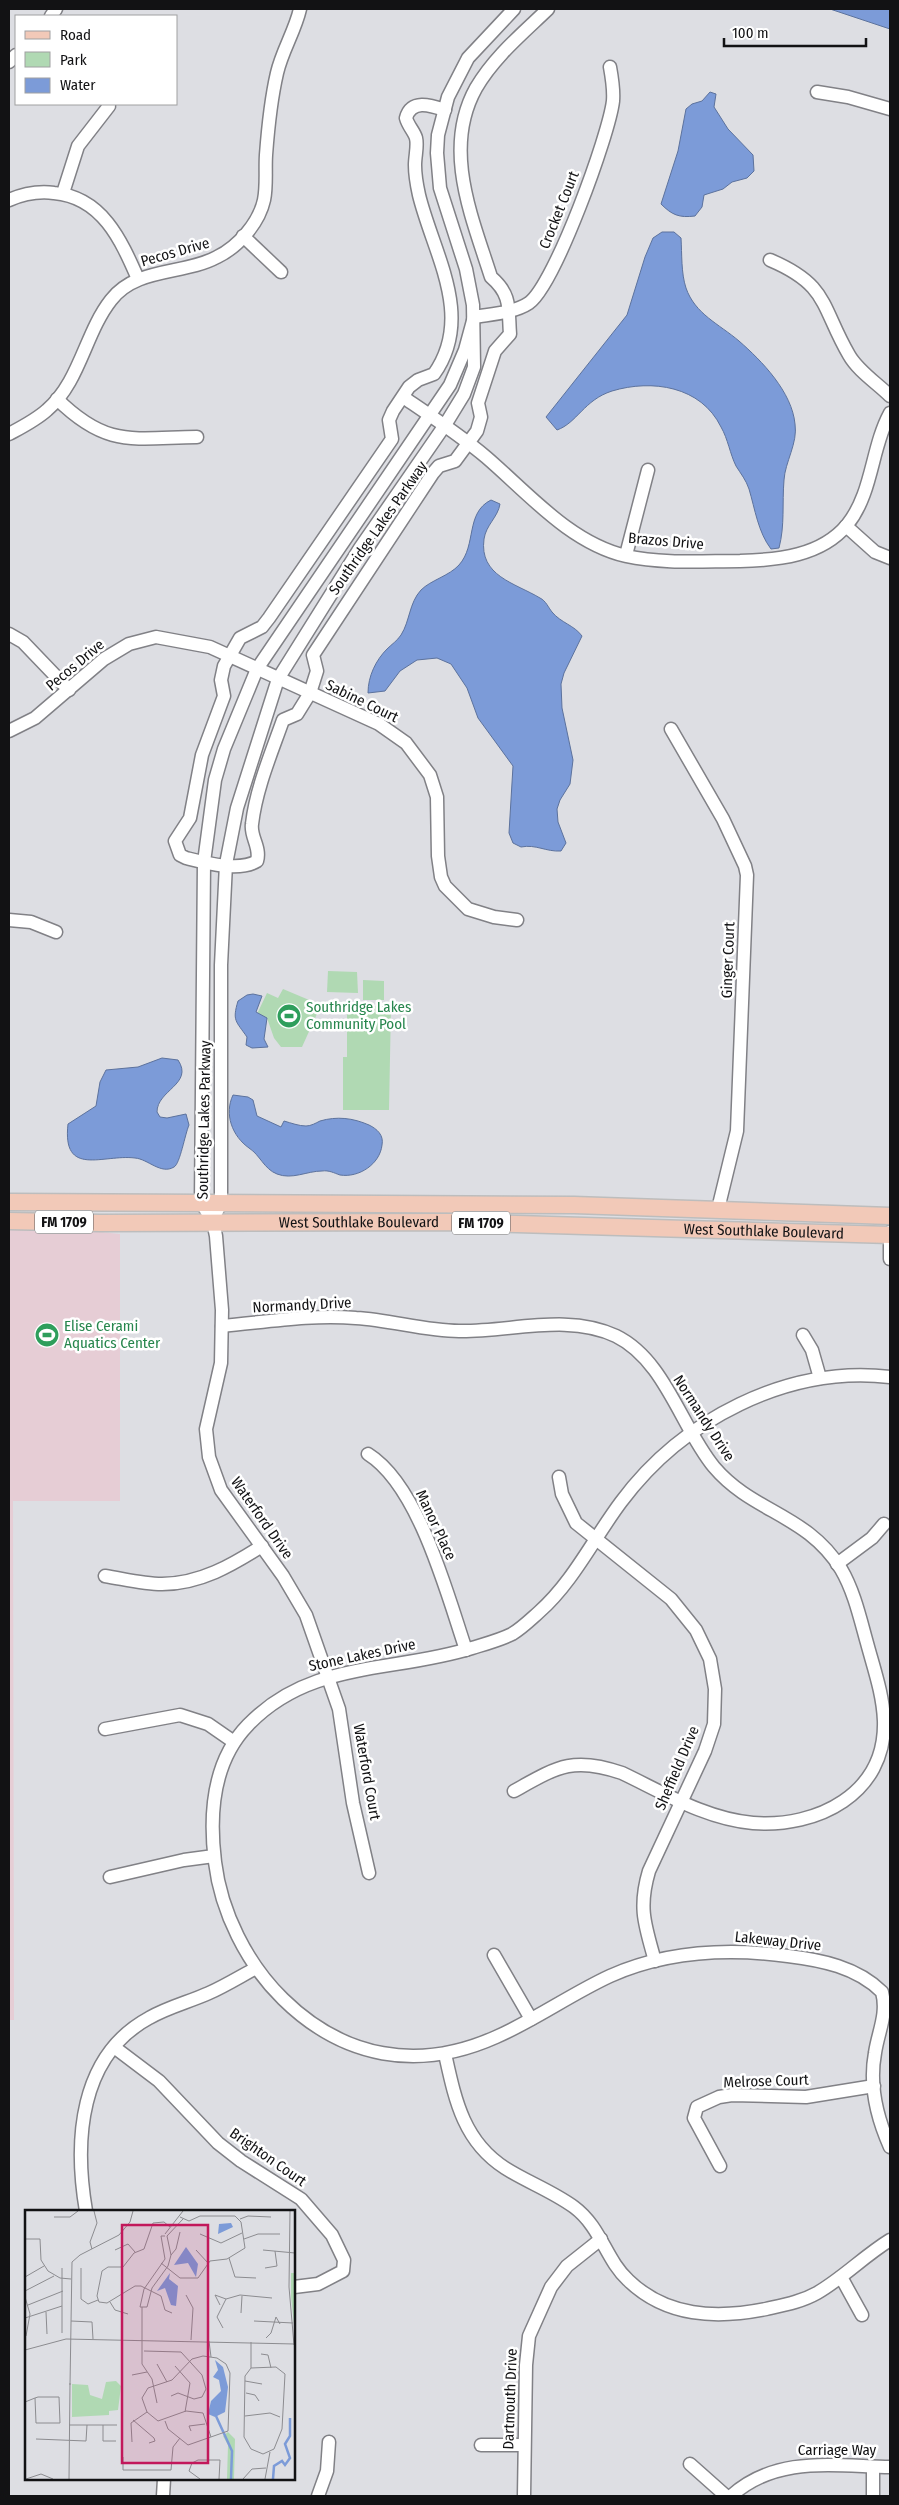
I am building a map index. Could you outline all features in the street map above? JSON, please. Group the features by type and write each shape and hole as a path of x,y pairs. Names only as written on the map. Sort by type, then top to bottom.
{"main road":[{"name":"West Southlake Boulevard","path":"9,1202 574,1205 890,1216"},
{"name":"West Southlake Boulevard","path":"9,1221 100,1223 469,1223 890,1234"}],"street":[{"name":"Pecos Drive","path":"9,434 35,419 57,400 74,372 110,300 119,290 138,279 202,264 218,257 243,236 260,213 264,200 266,155 277,73 300,9"},
{"name":"Southridge Lakes Parkway","path":"445,110 427,105 416,105 408,112 406,118 416,139 415,165 419,193 428,228 450,288 452,317 449,337 439,366 434,374 418,380 403,397 389,420 392,440 269,618 262,627 240,638 229,656 221,673 224,696 202,755 190,818 175,841 180,855 204,862 239,866 251,865 257,861 259,853 251,826 271,754 283,720 297,714 310,693 316,671 314,655 324,636 433,473 439,466 455,461 480,425 481,417 478,403 495,352 510,334 509,310 507,295 491,277 464,191 460,163 463,132 466,114 476,89 508,47 548,9"},
{"name":"Southridge Lakes Parkway","path":"213,1222 221,1202 221,964 226,864 237,808 278,679 360,548 445,425 464,394 474,367 474,317 466,269 440,188 437,153 438,135 457,77 468,58 505,12"},
{"name":"Crocket Court","path":"474,317 528,304 545,285 585,191 613,102 610,67"},
{"path":"817,92 848,97 890,109"},
{"path":"63,194 78,146 109,106"},
{"path":"9,200 32,193 63,194 86,202 98,211 115,232 138,279"},
{"path":"243,236 281,272"},
{"path":"770,260 791,269 811,284 823,300 849,356 890,396"},
{"name":"Southridge Lakes Parkway","path":"213,1222 201,1202 204,862 215,780 224,749 257,669 450,385 465,350 474,317"},
{"name":"Brazos Drive","path":"403,397 445,425 573,530 592,542 626,556 680,561 752,560 795,556 818,548 846,526 864,496 882,427 890,413"},
{"path":"57,400 87,426 112,436 128,438 197,437"},
{"path":"626,556 648,470"},
{"path":"846,526 875,552 890,558"},
{"path":"9,634 22,642 69,690"},
{"name":"Pecos Drive","path":"9,731 35,718 104,659 129,644 156,637 210,647 278,679"},
{"name":"Sabine Court","path":"278,679 379,724 395,734 416,754 430,775 437,797 438,856 441,877 445,886 459,902 468,908 488,916 517,920"},
{"name":"Ginger Court","path":"671,729 723,819 745,866 746,875 737,1131 718,1210"},
{"path":"9,920 31,922 56,932"},
{"name":"Waterford Drive","path":"213,1222 220,1262 222,1326 221,1363 206,1429 209,1457 220,1490 262,1546 306,1615 329,1676"},
{"path":"890,1234 890,1259"},
{"name":"Normandy Drive","path":"222,1326 309,1318 352,1317 459,1331 564,1325 587,1326 616,1336 632,1346 644,1358 670,1393 707,1458 736,1489 806,1529 816,1537 837,1564 856,1604 887,1715 881,1749 872,1771 856,1790 825,1813 812,1818 752,1823 712,1815 622,1773 607,1768 580,1764 555,1768 514,1791"},
{"path":"803,1335 812,1350 820,1378"},
{"name":"Stone Lakes Drive","path":"655,1961 612,1975 494,2038 445,2054 406,2057 390,2055 341,2041 295,2010 274,1990 256,1968 239,1938 225,1904 217,1876 214,1856 212,1802 222,1766 234,1742 253,1720 280,1697 306,1684 329,1676 466,1650 507,1637 519,1630 549,1603 644,1474 692,1432 752,1399 774,1390 820,1378 846,1375 890,1377"},
{"name":"Manor Place","path":"368,1454 382,1463 389,1471 420,1523 431,1547 466,1650"},
{"name":"Sheffield Drive","path":"559,1477 570,1515 576,1523 671,1599 696,1630 710,1659 715,1689 714,1724 705,1751 649,1871 644,1889 643,1914 655,1961"},
{"path":"837,1564 872,1538 884,1524"},
{"path":"105,1576 160,1584 178,1583 211,1574 235,1563 262,1546"},
{"name":"Waterford Court","path":"329,1676 339,1709 353,1803 369,1873"},
{"path":"105,1729 180,1715 208,1724 234,1742"},
{"path":"110,1877 184,1860 214,1856"},
{"name":"Lakeway Drive","path":"655,1961 698,1953 774,1954 819,1960 852,1972 877,1987 882,1992 884,2013 873,2066 874,2086 877,2110 890,2146"},
{"path":"494,1955 531,2019"},
{"path":"86,2210 81,2179 80,2140 83,2118 92,2082 114,2047 147,2018 178,2003 209,1993 256,1968"},
{"name":"Brighton Court","path":"114,2047 159,2080 218,2143 241,2161 301,2199 332,2235 344,2260 343,2271 318,2284 295,2287"},
{"path":"445,2054 461,2116 481,2146 504,2167 554,2193 576,2208 592,2225 626,2278 638,2290 657,2302 675,2309 694,2313 721,2315 741,2314 793,2303 815,2294 841,2278 890,2240"},
{"name":"Melrose Court","path":"720,2166 694,2118 697,2107 719,2097 732,2095 806,2097 874,2086"},
{"name":"Dartmouth Drive","path":"524,2496 524,2445 529,2336 551,2287 567,2266 601,2239"},
{"path":"841,2278 862,2315"},
{"path":"318,2496 327,2471 329,2442"},
{"path":"481,2445 524,2445"},
{"path":"690,2464 726,2496"},
{"name":"Carriage Way","path":"731,2496 750,2481 766,2473 796,2465 890,2467"},
{"path":"873,2466 873,2496"},
{"path":"163,2496 164,2480"}],"shaded area":[{"path":"9,1229 71,1229 120,1234 120,1501 13,1501 14,2020 9,2020"}],"green space":[{"path":"328,971 357,972 358,993 327,992"},
{"path":"363,980 384,981 384,1000 363,1000"},
{"name":"Southridge Lakes Community Pool","path":"283,989 321,1005 302,1047 281,1047 274,1038 267,1018 257,1014 267,993 278,998"},
{"path":"347,1006 391,1006 389,1110 343,1110 343,1057 347,1057"}],"water":[{"path":"830,9 890,9 890,29"},
{"path":"710,92 716,94 714,107 728,129 753,155 754,171 747,178 732,182 723,189 704,195 702,207 695,216 684,217 672,213 661,204 678,151 686,109 692,104 702,101"},
{"path":"662,232 674,232 681,238 684,282 695,305 757,358 782,389 793,412 795,438 785,473 783,523 779,548 771,549 763,535 748,486 736,466 721,427 712,413 701,402 688,394 659,386 627,387 602,395 564,427 557,430 546,417 627,315 645,257 653,238"},
{"path":"491,500 500,504 485,534 484,552 487,562 501,577 542,599 559,619 582,636 564,673 561,684 562,708 573,760 570,784 557,809 558,822 566,843 561,851 531,846 521,847 513,843 509,833 513,766 478,718 467,688 451,664 437,658 417,660 400,671 385,691 368,693 369,680 376,663 401,635 417,595 425,587 459,565 468,548 474,521 483,506"},
{"path":"247,995 262,996 256,1012 267,1018 264,1039 268,1047 252,1048 246,1045 247,1037 235,1017 238,1001"},
{"path":"162,1058 178,1060 182,1068 178,1081 163,1098 157,1112 160,1117 167,1118 186,1114 189,1125 176,1165 169,1169 164,1169 135,1158 87,1160 71,1152 68,1141 68,1124 96,1106 100,1082 106,1070 138,1067"},
{"path":"233,1095 248,1097 253,1100 257,1116 281,1127 284,1121 306,1126 320,1121 345,1118 369,1125 375,1128 381,1135 380,1152 373,1164 354,1174 340,1175 316,1171 294,1176 277,1174 269,1169 243,1143 234,1131 229,1110"}],"place":[{"name":"Southridge Lakes Community Pool","path":"289,1016"},
{"name":"Elise Cerami Aquatics Center","path":"47,1335"}]}
